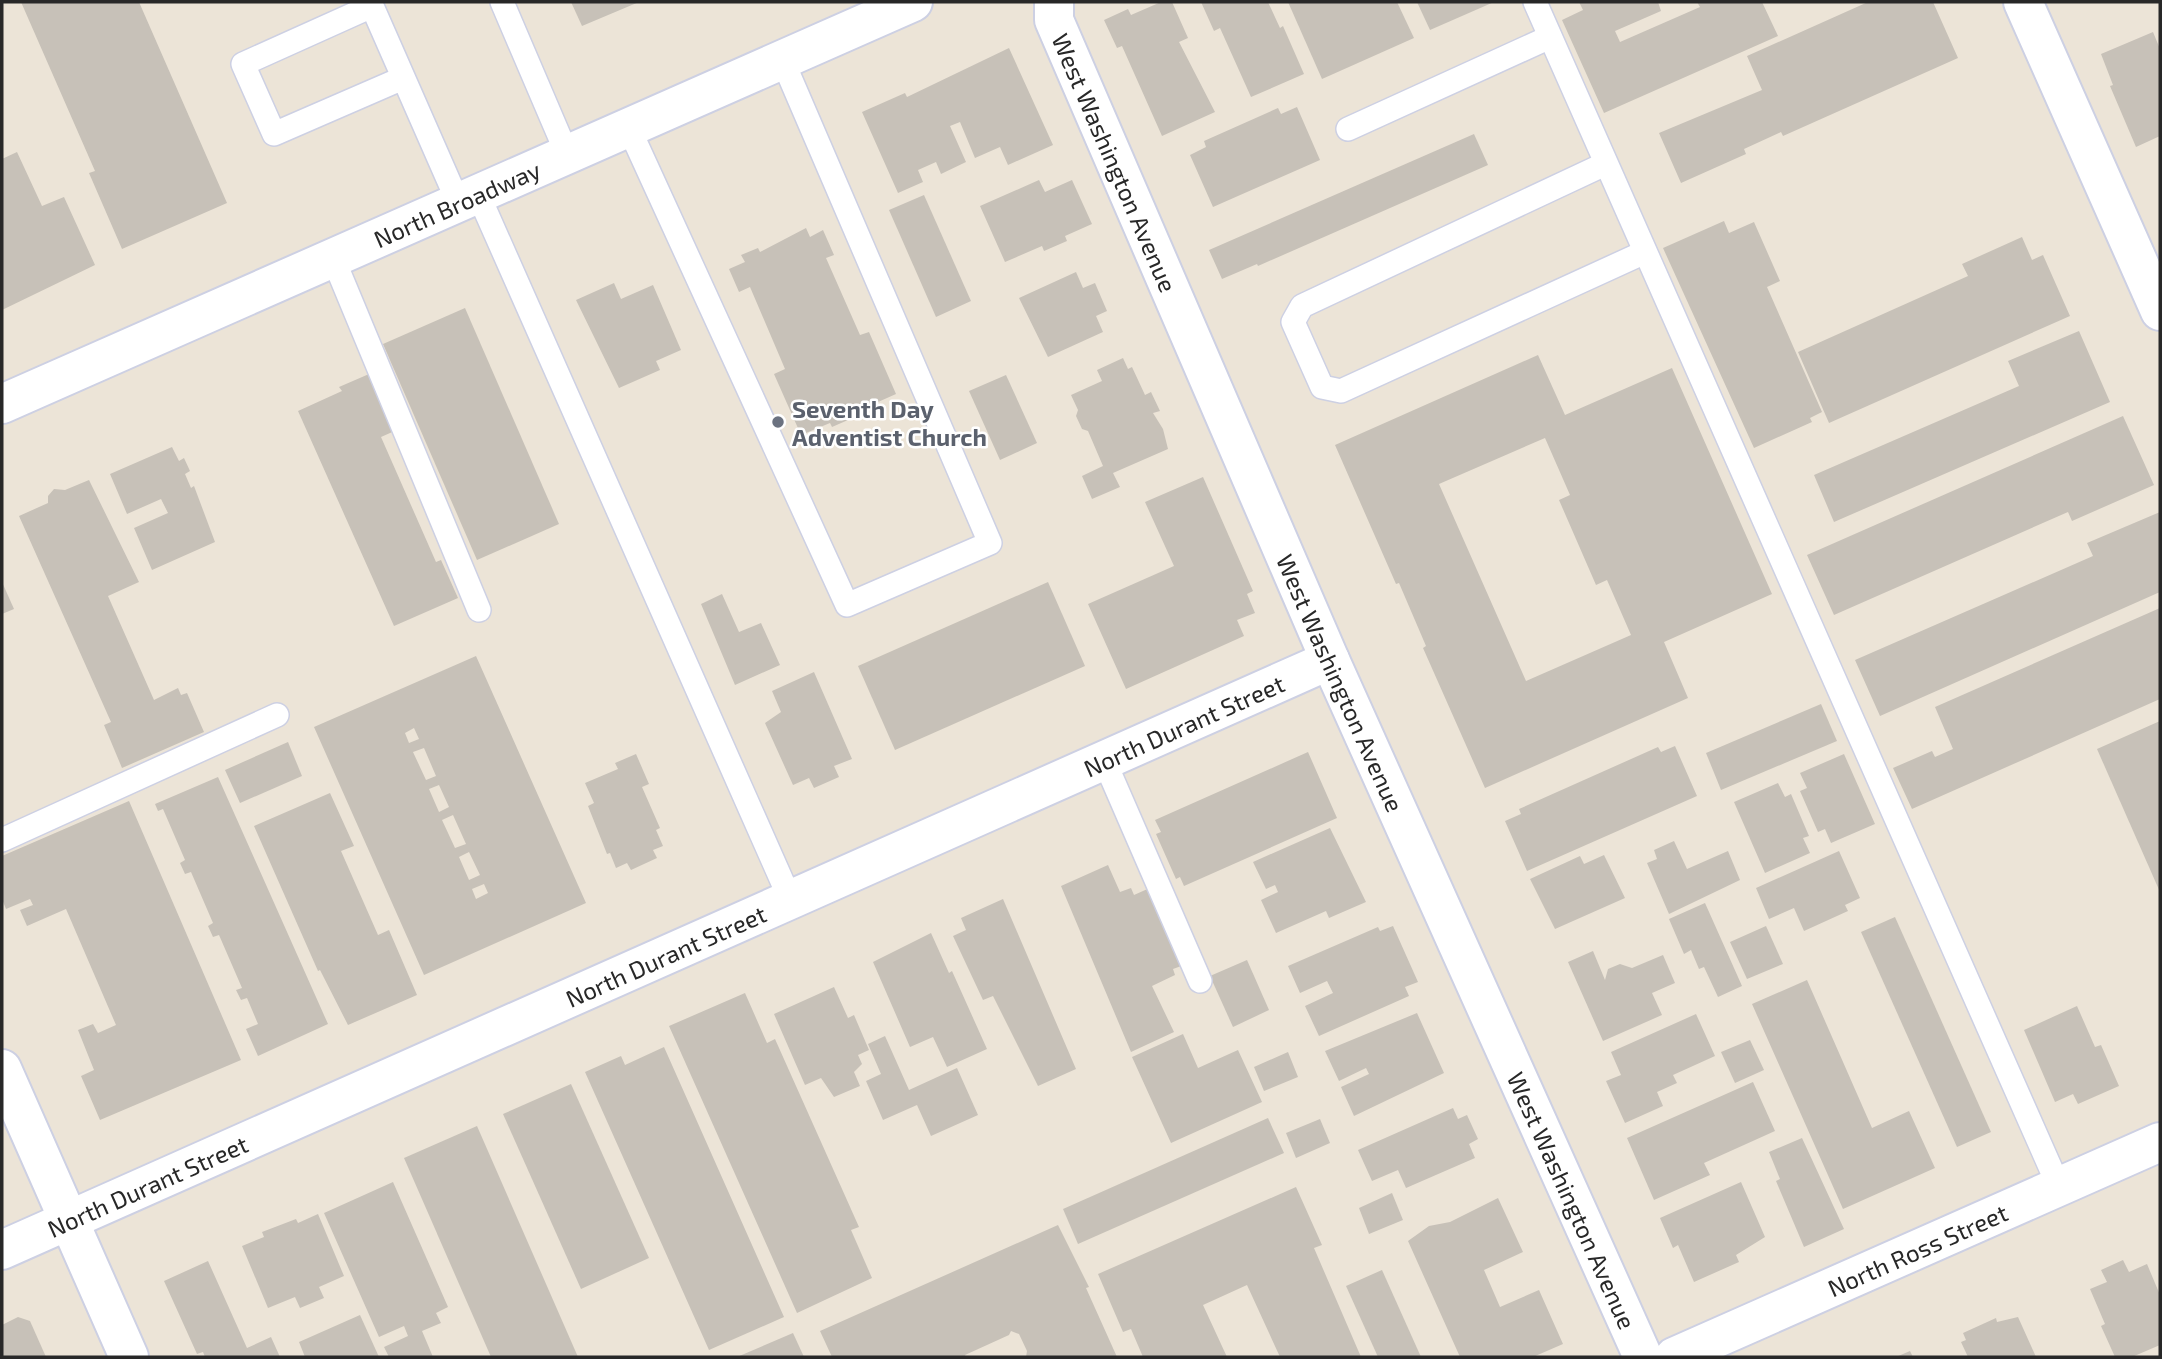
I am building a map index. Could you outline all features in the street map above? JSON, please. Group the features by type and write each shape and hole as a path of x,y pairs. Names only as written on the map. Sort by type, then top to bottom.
{"street":[{"name":"North Broadway","path":"2,404 913,2"},
{"name":"West Washington Avenue","path":"1055,2 1054,20 1330,660 1643,1357"},
{"path":"2023,2 2160,311"},
{"name":"North Durant Street","path":"2,1250 1330,660"},
{"path":"2,1069 129,1357"},
{"name":"North Ross Street","path":"1674,1357 2160,1142"}],"lane":[{"path":"502,2 567,154"},
{"path":"1535,2 2059,1187"},
{"path":"403,78 274,134 243,64 372,6 403,78 468,198 790,899"},
{"path":"1348,129 1550,37"},
{"path":"628,127 846,605 990,542 782,59"},
{"path":"1605,164 1302,306 1293,323 1322,387 1341,391 1645,252"},
{"path":"333,258 479,610"},
{"path":"2,840 277,715"},
{"path":"1104,760 1200,981"}],"building":[{"path":"21,2 139,2 227,203 122,249 89,173 95,171"},
{"path":"571,2 639,2 582,26"},
{"path":"1161,2 1172,2 1188,38 1179,42 1215,112 1162,136 1122,46 1117,48 1104,20 1128,9 1131,15"},
{"path":"1201,2 1268,2 1280,28 1283,26 1304,74 1251,97 1220,28 1214,31"},
{"path":"1288,2 1397,2 1414,38 1322,79"},
{"path":"1417,2 1494,2 1430,30"},
{"path":"1579,2 1658,2 1661,11 1615,31 1620,42 1700,7 1697,2 1762,2 1778,36 1604,113 1562,20 1583,10"},
{"path":"1868,2 1933,2 1958,58 1783,136 1781,132 1744,149 1746,154 1681,183 1659,133 1762,90 1747,56"},
{"path":"2153,32 2160,49 2160,136 2136,147 2110,86 2113,85 2101,54"},
{"path":"1009,48 1053,145 1008,165 1000,147 975,158 960,122 950,126 966,162 941,174 936,162 918,170 923,182 898,193 862,112 905,93 907,97"},
{"path":"1297,107 1320,160 1213,207 1190,155 1206,147 1204,141 1278,108 1281,114"},
{"path":"1474,134 1488,165 1258,266 1257,264 1222,279 1209,250"},
{"path":"17,152 42,206 64,197 95,265 2,310 2,159"},
{"path":"1039,180 1045,192 1072,180 1092,224 1065,236 1067,241 1044,251 1042,246 1005,262 980,206"},
{"path":"924,195 971,301 936,317 889,210"},
{"path":"1724,221 1729,233 1754,222 1780,281 1767,287 1822,412 1810,418 1812,422 1754,448 1663,248"},
{"path":"806,228 810,237 823,230 834,255 826,258 860,335 869,332 896,394 869,406 871,410 832,427 830,423 801,435 774,374 785,369 750,287 739,292 729,269 745,262 741,255 758,248 760,252"},
{"path":"2022,237 2032,260 2043,255 2070,316 1829,423 1798,352 1968,276 1962,264"},
{"path":"1076,272 1083,288 1095,283 1107,311 1096,316 1103,332 1048,357 1019,298"},
{"path":"614,283 621,299 653,285 681,350 656,361 660,370 619,388 576,300"},
{"path":"465,308 559,524 477,560 383,344"},
{"path":"2079,331 2110,402 1834,522 1814,475 2019,386 2008,361"},
{"path":"1538,355 1565,415 1672,368 1772,594 1664,642 1688,698 1485,788 1423,648 1426,646 1399,583 1396,584 1335,445","holes":["1545,438 1570,495 1559,500 1596,585 1607,580 1631,635 1526,681 1439,484"]},
{"path":"1123,358 1128,369 1132,367 1145,395 1151,392 1160,411 1153,413 1163,429 1168,449 1113,473 1120,487 1092,499 1082,476 1103,466 1088,431 1082,429 1076,416 1078,410 1071,395 1102,381 1097,370"},
{"path":"376,371 399,429 381,437 436,562 441,560 458,598 394,626 298,411 342,391 339,387"},
{"path":"1006,375 1037,443 1000,460 969,391"},
{"path":"2123,416 2154,485 2072,521 2068,512 1834,615 1807,555"},
{"path":"172,447 179,461 184,458 190,471 185,474 191,488 194,486 215,542 152,570 134,528 168,513 161,499 127,514 110,474"},
{"path":"1203,477 1253,591 1247,594 1255,613 1237,620 1244,636 1126,689 1088,604 1174,566 1145,502"},
{"path":"89,480 139,582 108,596 154,700 178,688 181,695 187,693 204,732 122,768 104,725 111,722 19,516 48,503 48,496 54,489 65,490"},
{"path":"2160,512 2160,592 1880,716 1855,660 2093,556 2087,543"},
{"path":"2,582 14,609 2,614"},
{"path":"1048,582 1085,666 895,750 858,666"},
{"path":"722,594 739,632 761,623 780,665 735,685 701,604"},
{"path":"2160,608 2160,699 1912,809 1893,768 1932,751 1935,757 1953,749 1935,707"},
{"path":"476,656 586,903 424,975 314,727","holes":["414,728 419,739 409,743 405,733","424,748 436,776 426,780 413,752","439,785 449,807 439,812 429,789","453,815 466,844 455,848 442,820","469,852 480,875 469,880 459,857","484,884 488,893 476,899 472,889"]},
{"path":"814,672 852,759 834,766 839,777 814,788 809,778 793,785 765,723 781,712 772,691"},
{"path":"1821,704 1837,741 1721,790 1706,753"},
{"path":"2160,721 2160,892 2097,749"},
{"path":"288,742 302,776 240,803 225,770"},
{"path":"1675,746 1697,796 1527,871 1505,821 1521,814 1519,809 1658,747 1661,752"},
{"path":"1308,752 1337,818 1184,886 1180,877 1176,879 1156,834 1161,832 1155,820"},
{"path":"636,754 649,784 642,787 660,828 656,830 663,846 653,850 657,858 631,870 627,863 616,868 610,853 607,854 588,806 594,803 585,783 618,769 615,763"},
{"path":"1844,754 1875,824 1831,843 1825,829 1818,832 1800,791 1807,788 1800,773"},
{"path":"218,777 328,1024 258,1056 246,1029 258,1024 247,998 241,1000 236,990 242,988 219,935 213,937 208,926 213,923 191,872 185,874 180,863 185,860 163,809 158,811 155,804"},
{"path":"1778,783 1785,797 1791,794 1809,836 1803,838 1810,853 1765,873 1734,802"},
{"path":"330,793 354,846 341,851 378,935 389,930 417,995 348,1025 320,970 318,971 254,826"},
{"path":"129,801 241,1060 100,1120 81,1076 94,1070 78,1030 93,1024 98,1033 116,1025 66,909 27,926 20,910 33,905 30,899 6,909 2,899 2,856"},
{"path":"1330,828 1366,902 1329,918 1326,911 1276,933 1261,900 1278,892 1275,885 1266,889 1253,862"},
{"path":"1674,841 1687,869 1728,851 1740,880 1669,914 1647,863 1657,859 1654,850"},
{"path":"1839,851 1860,898 1845,905 1848,911 1804,931 1794,908 1769,919 1756,888"},
{"path":"1604,855 1625,898 1555,929 1530,879 1580,856 1584,864"},
{"path":"1108,865 1120,892 1131,888 1134,895 1152,887 1184,965 1173,969 1175,975 1152,986 1174,1032 1131,1052 1061,886"},
{"path":"1003,899 1076,1069 1038,1086 993,996 983,1000 953,936 966,930 961,918"},
{"path":"1705,903 1742,986 1718,997 1704,967 1699,969 1691,950 1684,954 1669,919"},
{"path":"1895,917 1991,1132 1957,1147 1861,932"},
{"path":"1393,926 1418,982 1405,987 1409,996 1319,1036 1305,1006 1333,993 1327,981 1300,993 1288,966 1378,927 1380,931"},
{"path":"1766,926 1783,964 1747,979 1730,942"},
{"path":"931,933 949,973 952,971 987,1049 947,1067 933,1037 910,1047 873,962"},
{"path":"1593,951 1605,980 1608,969 1620,964 1632,968 1663,955 1675,983 1652,993 1662,1015 1603,1041 1568,962"},
{"path":"1247,960 1269,1010 1233,1027 1210,976"},
{"path":"1807,980 1872,1128 1909,1111 1935,1168 1843,1209 1752,1004"},
{"path":"834,987 848,1018 854,1015 869,1050 858,1055 862,1064 854,1072 860,1086 834,1097 821,1078 805,1085 774,1014"},
{"path":"745,993 767,1043 775,1039 859,1227 851,1230 872,1278 797,1313 669,1026"},
{"path":"2077,1006 2095,1047 2101,1045 2119,1086 2078,1104 2073,1094 2055,1102 2024,1030"},
{"path":"1417,1013 1444,1073 1354,1116 1341,1087 1369,1074 1366,1068 1339,1081 1325,1051"},
{"path":"1696,1014 1715,1056 1673,1075 1677,1083 1657,1092 1663,1106 1625,1123 1606,1081 1621,1075 1611,1052"},
{"path":"1183,1034 1198,1068 1238,1050 1262,1102 1171,1143 1132,1057"},
{"path":"885,1036 909,1090 957,1068 978,1115 931,1136 917,1105 883,1120 866,1081 881,1074 868,1044"},
{"path":"1750,1040 1764,1070 1735,1083 1721,1052"},
{"path":"664,1047 784,1317 709,1350 585,1072 621,1056 625,1065"},
{"path":"1288,1052 1298,1077 1264,1091 1254,1067"},
{"path":"1753,1082 1775,1131 1704,1163 1710,1175 1654,1200 1627,1138"},
{"path":"571,1084 649,1258 581,1289 503,1114"},
{"path":"1453,1108 1458,1119 1467,1115 1478,1139 1469,1144 1475,1158 1406,1188 1398,1170 1372,1181 1358,1150"},
{"path":"1268,1118 1284,1153 1078,1244 1063,1209"},
{"path":"1320,1119 1330,1143 1296,1158 1286,1133"},
{"path":"477,1126 578,1357 491,1357 404,1158"},
{"path":"1802,1138 1844,1229 1804,1247 1776,1181 1780,1179 1769,1152"},
{"path":"393,1182 448,1307 436,1313 441,1323 422,1331 433,1357 389,1357 384,1347 408,1336 404,1326 379,1337 324,1213"},
{"path":"1741,1182 1765,1237 1736,1255 1739,1262 1694,1282 1678,1245 1673,1248 1660,1218"},
{"path":"1296,1187 1322,1245 1314,1248 1361,1357 1280,1357 1247,1285 1203,1305 1227,1357 1143,1357 1131,1329 1123,1332 1098,1274"},
{"path":"1392,1193 1403,1220 1369,1234 1359,1208"},
{"path":"1498,1198 1523,1252 1484,1270 1500,1307 1539,1290 1563,1344 1533,1357 1460,1357 1408,1241 1429,1226 1450,1222"},
{"path":"318,1214 344,1276 319,1287 324,1298 300,1308 295,1297 268,1308 242,1246 264,1237 262,1232 296,1219 298,1223"},
{"path":"1058,1225 1089,1287 1086,1288 1117,1357 1026,1357 1027,1351 1019,1334 1011,1331 1009,1335 965,1355 966,1357 832,1357 820,1331"},
{"path":"2123,1260 2129,1272 2147,1264 2160,1295 2160,1345 2132,1357 2115,1357 2101,1326 2105,1324 2090,1289 2107,1282 2101,1270"},
{"path":"208,1261 247,1348 271,1337 280,1357 205,1357 203,1352 197,1354 164,1281"},
{"path":"1382,1270 1421,1357 1378,1357 1346,1286"},
{"path":"360,1315 379,1357 305,1357 299,1342"},
{"path":"18,1317 30,1321 46,1357 2,1357 2,1325"},
{"path":"2018,1317 2036,1357 1968,1357 1961,1342 1966,1340 1963,1333 1996,1318 1997,1322"},
{"path":"793,1333 804,1357 737,1357"},
{"path":"1910,1351 1913,1357 1896,1357"}],"place":[{"name":"Seventh Day Adventist Church","path":"778,422"}]}
